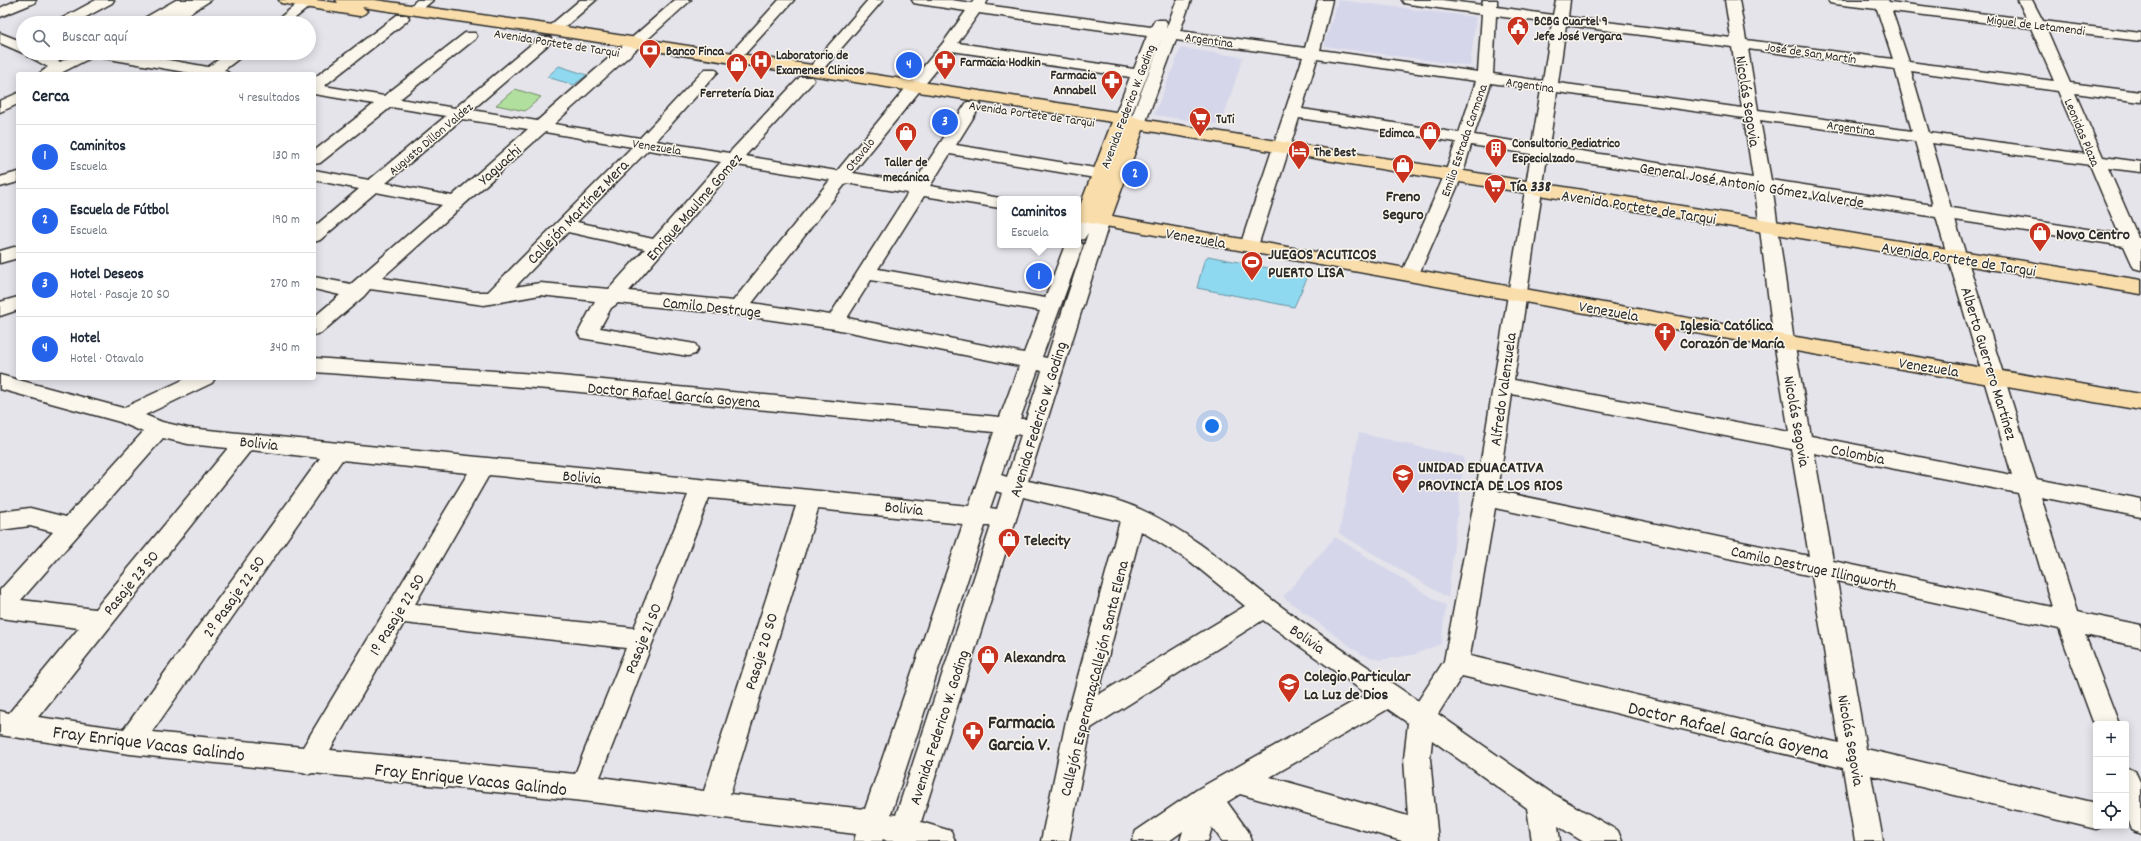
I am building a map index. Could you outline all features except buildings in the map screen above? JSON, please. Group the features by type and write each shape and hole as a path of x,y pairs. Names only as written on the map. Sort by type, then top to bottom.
{"main road":[{"name":"Avenida Portete de Tarqui","path":"286,0 408,14 1126,123 2141,287"},
{"name":"Avenida Portete de Tarqui","path":"343,0 408,14"},
{"name":"Avenida Portete de Tarqui","path":"911,91 973,105 1126,123"},
{"name":"Avenida Federico W. Goding","path":"1088,218 1101,174 1126,123"},
{"name":"Avenida Federico W. Goding","path":"1088,218 1126,123"},
{"name":"Venezuela","path":"1088,218 1517,293 1784,342 2141,402"}],"street":[{"path":"0,13 29,0"},
{"path":"77,16 107,0"},
{"path":"158,16 187,0"},
{"path":"176,16 204,0"},
{"path":"316,86 426,0"},
{"name":"Augusto Dillon Valdez","path":"316,234 589,0"},
{"name":"Yaguachi","path":"316,326 684,0"},
{"path":"740,52 787,0"},
{"name":"Enrique Maulme Gomez","path":"688,348 591,334 589,331 603,304 613,297 659,246 733,159 810,76 876,0"},
{"name":"Argentina","path":"919,0 978,4 1163,33 1312,52 1551,87 1751,112 2141,167"},
{"name":"Avenida Federico W. Goding","path":"1126,123 1163,33 1169,0"},
{"name":"Avenida Federico W. Goding","path":"1126,123 1139,74 1184,0"},
{"path":"1249,246 1312,52 1325,0"},
{"name":"José de San Martín","path":"1409,0 1490,5 1560,20 2141,97"},
{"name":"Alfredo Valenzuela","path":"1424,838 1417,758 1421,718 1456,664 1486,497 1517,293 1551,87 1563,0"},
{"name":"Nicolás Segovia","path":"1732,0 1763,185 1784,342 1869,841"},
{"name":"Miguel de Letamendi","path":"1835,0 1882,3 2141,37"},
{"name":"Leonidas Plaza","path":"2025,0 2037,24 2095,160 2136,242 2141,264"},
{"path":"289,16 307,3"},
{"name":"Alberto Guerrero Martínez","path":"1882,3 1902,65 1957,258 1995,377 2068,621 2105,721"},
{"name":"Otavalo","path":"738,308 841,176 948,46 978,4"},
{"name":"Emilio Estrada Carmona","path":"1410,274 1453,176 1467,139 1485,77 1490,5"},
{"path":"316,157 470,36"},
{"path":"0,37 16,44"},
{"path":"948,46 1139,74"},
{"path":"0,53 16,48"},
{"path":"46,60 66,71"},
{"path":"66,71 81,60"},
{"path":"66,71 93,60"},
{"path":"142,60 211,72"},
{"path":"218,72 231,60"},
{"name":"Callejón Martínez Mera","path":"494,297 644,144 710,72"},
{"name":"Venezuela","path":"316,88 997,203"},
{"path":"0,96 16,89"},
{"path":"0,107 16,99"},
{"path":"835,322 973,105"},
{"path":"0,114 16,110"},
{"name":"General José Antonio Gómez Valverde","path":"1292,112 1944,214 2136,242"},
{"path":"946,148 1101,174"},
{"path":"316,175 374,185 456,202"},
{"path":"0,182 16,178"},
{"name":"Avenida Federico W. Goding","path":"1081,230 1088,218"},
{"name":"Avenida Federico W. Goding","path":"1081,248 1088,218"},
{"path":"563,225 659,246"},
{"name":"Avenida Federico W. Goding","path":"871,832 1007,425 1073,248"},
{"name":"Avenida Federico W. Goding","path":"903,836 1006,519 1053,366 1081,248"},
{"path":"0,257 16,253"},
{"path":"866,273 1051,306"},
{"name":"Camilo Destruge","path":"316,283 474,298 494,297 540,289 738,308 835,322 1053,366"},
{"path":"0,309 16,305"},
{"name":"Doctor Rafael García Goyena","path":"316,365 549,382 1033,428"},
{"path":"125,416 201,380"},
{"name":"Bolivia","path":"0,382 125,416 158,429 188,436 246,440 483,466 978,514 1006,519"},
{"name":"Colombia","path":"1503,385 2141,508"},
{"path":"0,608 158,429"},
{"name":"Pasaje 23 SO","path":"7,724 99,620 246,440"},
{"name":"2º Pasaje 22 SO","path":"130,742 337,451"},
{"name":"1º Pasaje 22 SO","path":"309,762 483,466"},
{"name":"Bolivia","path":"989,481 1016,485 1133,516 1199,555 1264,607 1540,801 1608,841"},
{"name":"Pasaje 21 SO","path":"583,788 702,488"},
{"name":"Camilo Destruge Illingworth","path":"1486,497 2141,636"},
{"name":"Pasaje 20 SO","path":"713,805 810,498"},
{"path":"0,506 30,517 72,528"},
{"name":"Callejón Esperanza;Callejón Santa Elena","path":"1055,841 1079,721 1133,516"},
{"path":"0,521 30,517"},
{"path":"1079,721 1264,607"},
{"path":"0,608 99,620"},
{"path":"398,612 641,640"},
{"name":"Doctor Rafael García Goyena","path":"1456,664 2093,815"},
{"path":"1146,841 1208,798 1389,695"},
{"name":"Fray Enrique Vacas Galindo","path":"7,724 130,742 309,762 583,788 713,805 871,832 941,841"},
{"path":"1239,781 1424,838"},
{"path":"2129,788 2141,821"},
{"path":"1194,841 1208,798"},
{"path":"1208,798 1238,841"},
{"path":"1540,801 1546,841"},
{"path":"2129,824 2141,827"}],"shaded area":[{"path":"1338,0 1476,17 1470,66 1324,46"},
{"path":"1181,48 1243,57 1221,125 1154,115"},
{"name":"UNIDAD EDUACATIVA PROVINCIA DE LOS RIOS","path":"1359,433 1464,457 1448,598 1339,533"},
{"path":"1335,537 1446,606 1441,644 1412,655 1379,660 1361,654 1283,597"}],"green space":[{"path":"515,89 541,97 525,111 496,105"}],"water":[{"path":"559,66 587,75 574,85 547,77"},
{"name":"JUEGOS ACUTICOS PUERTO LISA","path":"1208,256 1308,276 1294,307 1197,288 1204,261"}],"place":[{"name":"BCBG Cuartel 9 Jefe José Vergara","path":"1518,46"},
{"name":"Hotel","path":"909,65"},
{"name":"Banco Finca","path":"650,70"},
{"name":"Laboratorio de Examenes Clinicos","path":"761,80"},
{"name":"Farmacia Hodkin","path":"945,80"},
{"name":"Ferretería Diaz","path":"737,84"},
{"name":"Farmacia Annabell","path":"1112,100"},
{"name":"Hotel Deseos","path":"945,122"},
{"name":"TuTi","path":"1200,138"},
{"name":"Taller de mecánica","path":"906,152"},
{"name":"Edimca","path":"1430,152"},
{"name":"Consultorio Pediatrico Especialzado","path":"1496,168"},
{"name":"The Best","path":"1299,170"},
{"name":"Escuela de Fútbol","path":"1135,174"},
{"name":"Freno Seguro","path":"1403,184"},
{"name":"Tía 338","path":"1495,204"},
{"name":"Novo Centro","path":"2040,252"},
{"name":"Caminitos","path":"1039,276"},
{"name":"JUEGOS ACUTICOS PUERTO LISA","path":"1252,282"},
{"name":"Iglesia Católica Corazón de María","path":"1665,352"},
{"name":"UNIDAD EDUACATIVA PROVINCIA DE LOS RIOS","path":"1403,494"},
{"name":"Telecity","path":"1009,558"},
{"name":"Alexandra","path":"988,676"},
{"name":"Colegio Particular La Luz de Dios","path":"1289,704"},
{"name":"Farmacia Garcia V.","path":"973,752"}]}
